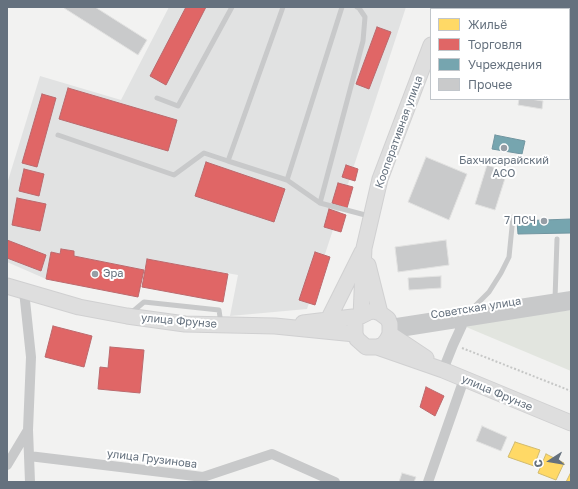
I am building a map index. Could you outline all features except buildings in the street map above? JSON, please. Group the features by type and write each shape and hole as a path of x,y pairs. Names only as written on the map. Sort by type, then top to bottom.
{"main road":[{"name":"Кооперативная улица","path":"361,316 364,248 380,179 430,49"},
{"path":"364,248 380,313"},
{"path":"328,320 364,248"},
{"name":"улица Фрунзе","path":"7,286 80,307 127,316 185,324 275,326 355,334"},
{"path":"275,326 361,316 369,312 380,313 385,316 386,336 366,347 361,344 355,334 355,324 361,316"},
{"name":"улица Фрунзе","path":"386,336 443,370 571,423"}],"street":[{"path":"24,291 31,357 28,430 30,482"},
{"path":"386,336 469,312 571,296"},
{"name":"Советская улица","path":"386,336 400,332 571,304"},
{"path":"443,370 453,344 469,312"},
{"path":"428,482 464,379"},
{"path":"7,465 28,430"},
{"name":"улица Грузинова","path":"29,456 203,477 272,454 335,482"}],"lane":[{"path":"157,98 178,106 232,7"},
{"path":"228,162 282,7"},
{"path":"287,180 342,7"},
{"path":"320,203 363,41 364,17 357,7"},
{"path":"58,135 174,175 204,153 287,180 320,203 372,217"},
{"path":"469,312 489,292 509,257 513,217"},
{"path":"556,298 557,239"}],"path":[{"path":"453,344 571,391"}],"shaded area":[{"path":"169,7 406,7 307,309 230,316 238,275 147,259 144,270 74,256 74,251 62,249 60,254 51,252 46,279 7,262 7,184 40,76 121,100"},
{"path":"571,310 571,371 459,324"}],"place":[{"name":"Бахчисарайский АСО","path":"504,148"},
{"name":"7 ПСЧ","path":"544,221"},
{"name":"Эра","path":"95,274"}]}
